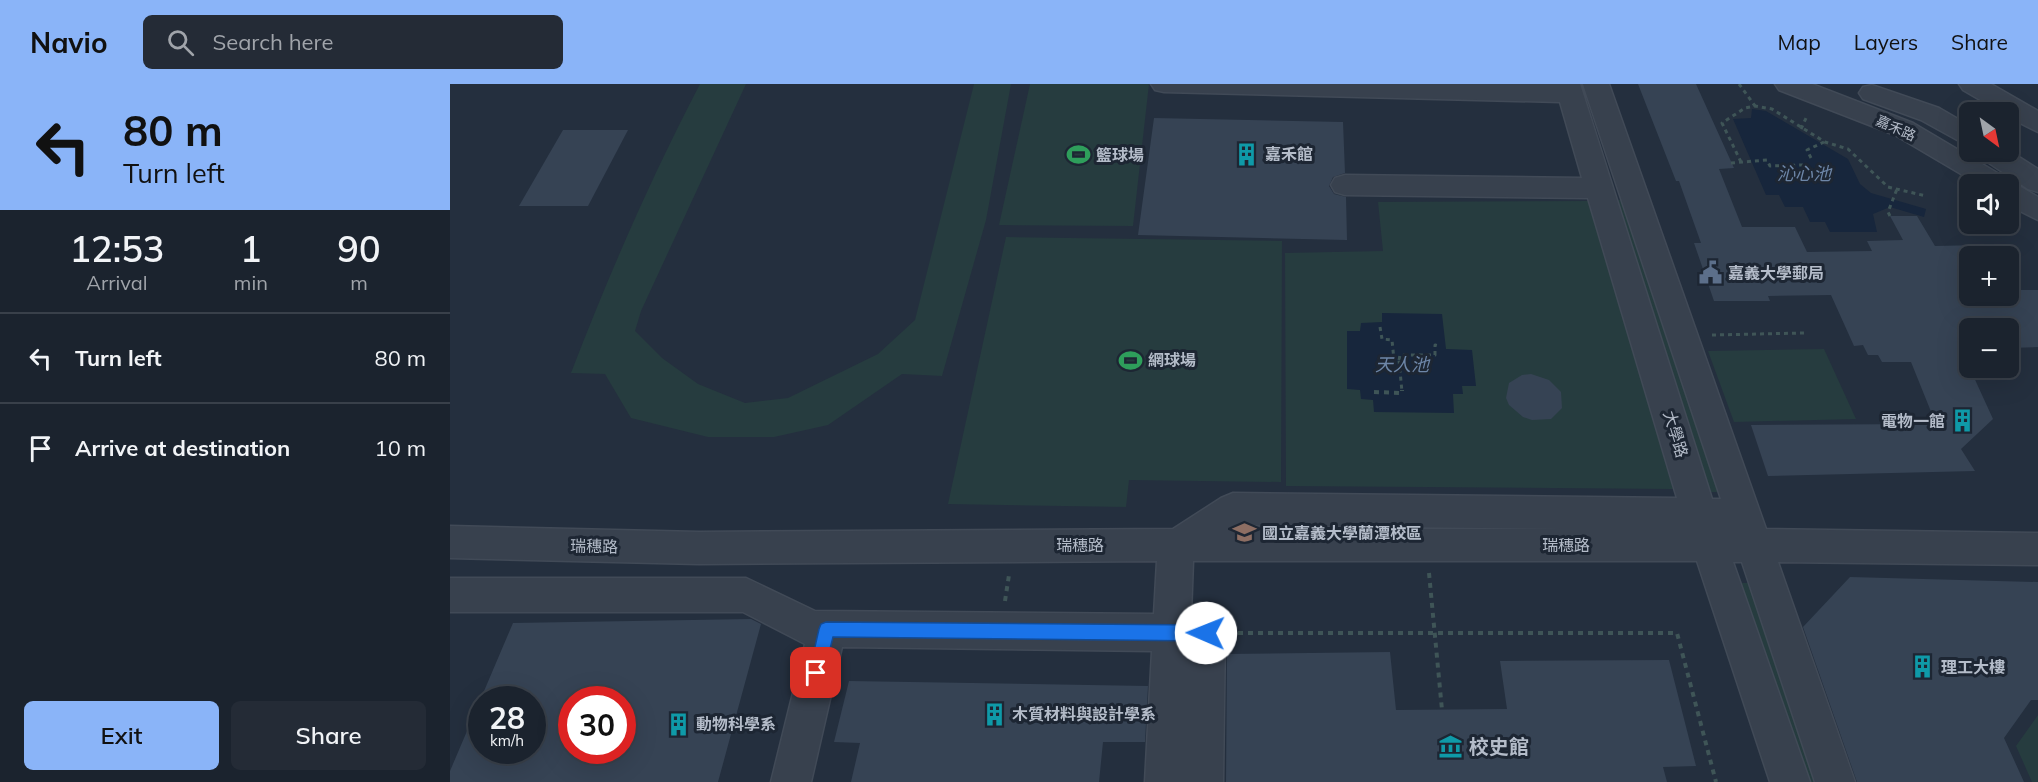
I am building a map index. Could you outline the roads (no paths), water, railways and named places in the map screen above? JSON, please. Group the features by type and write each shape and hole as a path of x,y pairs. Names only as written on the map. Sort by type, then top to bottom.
{"street":[{"path":"1164,84 1578,87 1682,335 1835,782"},
{"name":"嘉禾路","path":"1788,84 1904,129 1982,174"},
{"path":"1847,84 1930,114 1959,131"},
{"path":"1972,84 2038,123"},
{"name":"大學路","path":"1578,87 1599,188 1705,529 1790,782"},
{"path":"2007,162 2038,182"},
{"path":"1345,185 1599,188"},
{"path":"2019,197 2038,210"},
{"path":"1203,782 1189,633 1176,546 1233,509 1748,530 2038,549"},
{"name":"瑞穗路","path":"450,542 699,549 1013,545 1426,546 1705,529"},
{"path":"450,595 746,595 812,629 1189,633"},
{"path":"791,782 826,629"},
{"path":"1166,782 1189,633"}],"water":[{"name":"沁心池","path":"1752,109 1766,111 1848,159 1860,184 1871,193 1926,209 1924,217 1890,207 1873,214 1877,232 1830,232 1825,222 1810,222 1803,207 1785,207 1779,195 1766,195 1733,119 1751,118"},
{"name":"天人池","path":"1382,313 1442,314 1446,349 1472,350 1476,386 1462,386 1463,394 1453,394 1454,413 1374,412 1373,400 1361,399 1360,390 1347,389 1347,331 1360,331 1361,323 1382,322"}],"place":[{"name":"嘉禾館","path":"1247,154"},
{"name":"籃球場","path":"1078,155"},
{"name":"嘉義大學郵局","path":"1710,273"},
{"name":"網球場","path":"1130,360"},
{"name":"電物一館","path":"1963,421"},
{"name":"國立嘉義大學蘭潭校區","path":"1244,533"},
{"name":"理工大樓","path":"1923,667"},
{"name":"木質材料與設計學系","path":"994,714"},
{"name":"動物科學系","path":"678,724"},
{"name":"校史館","path":"1451,746"}]}
